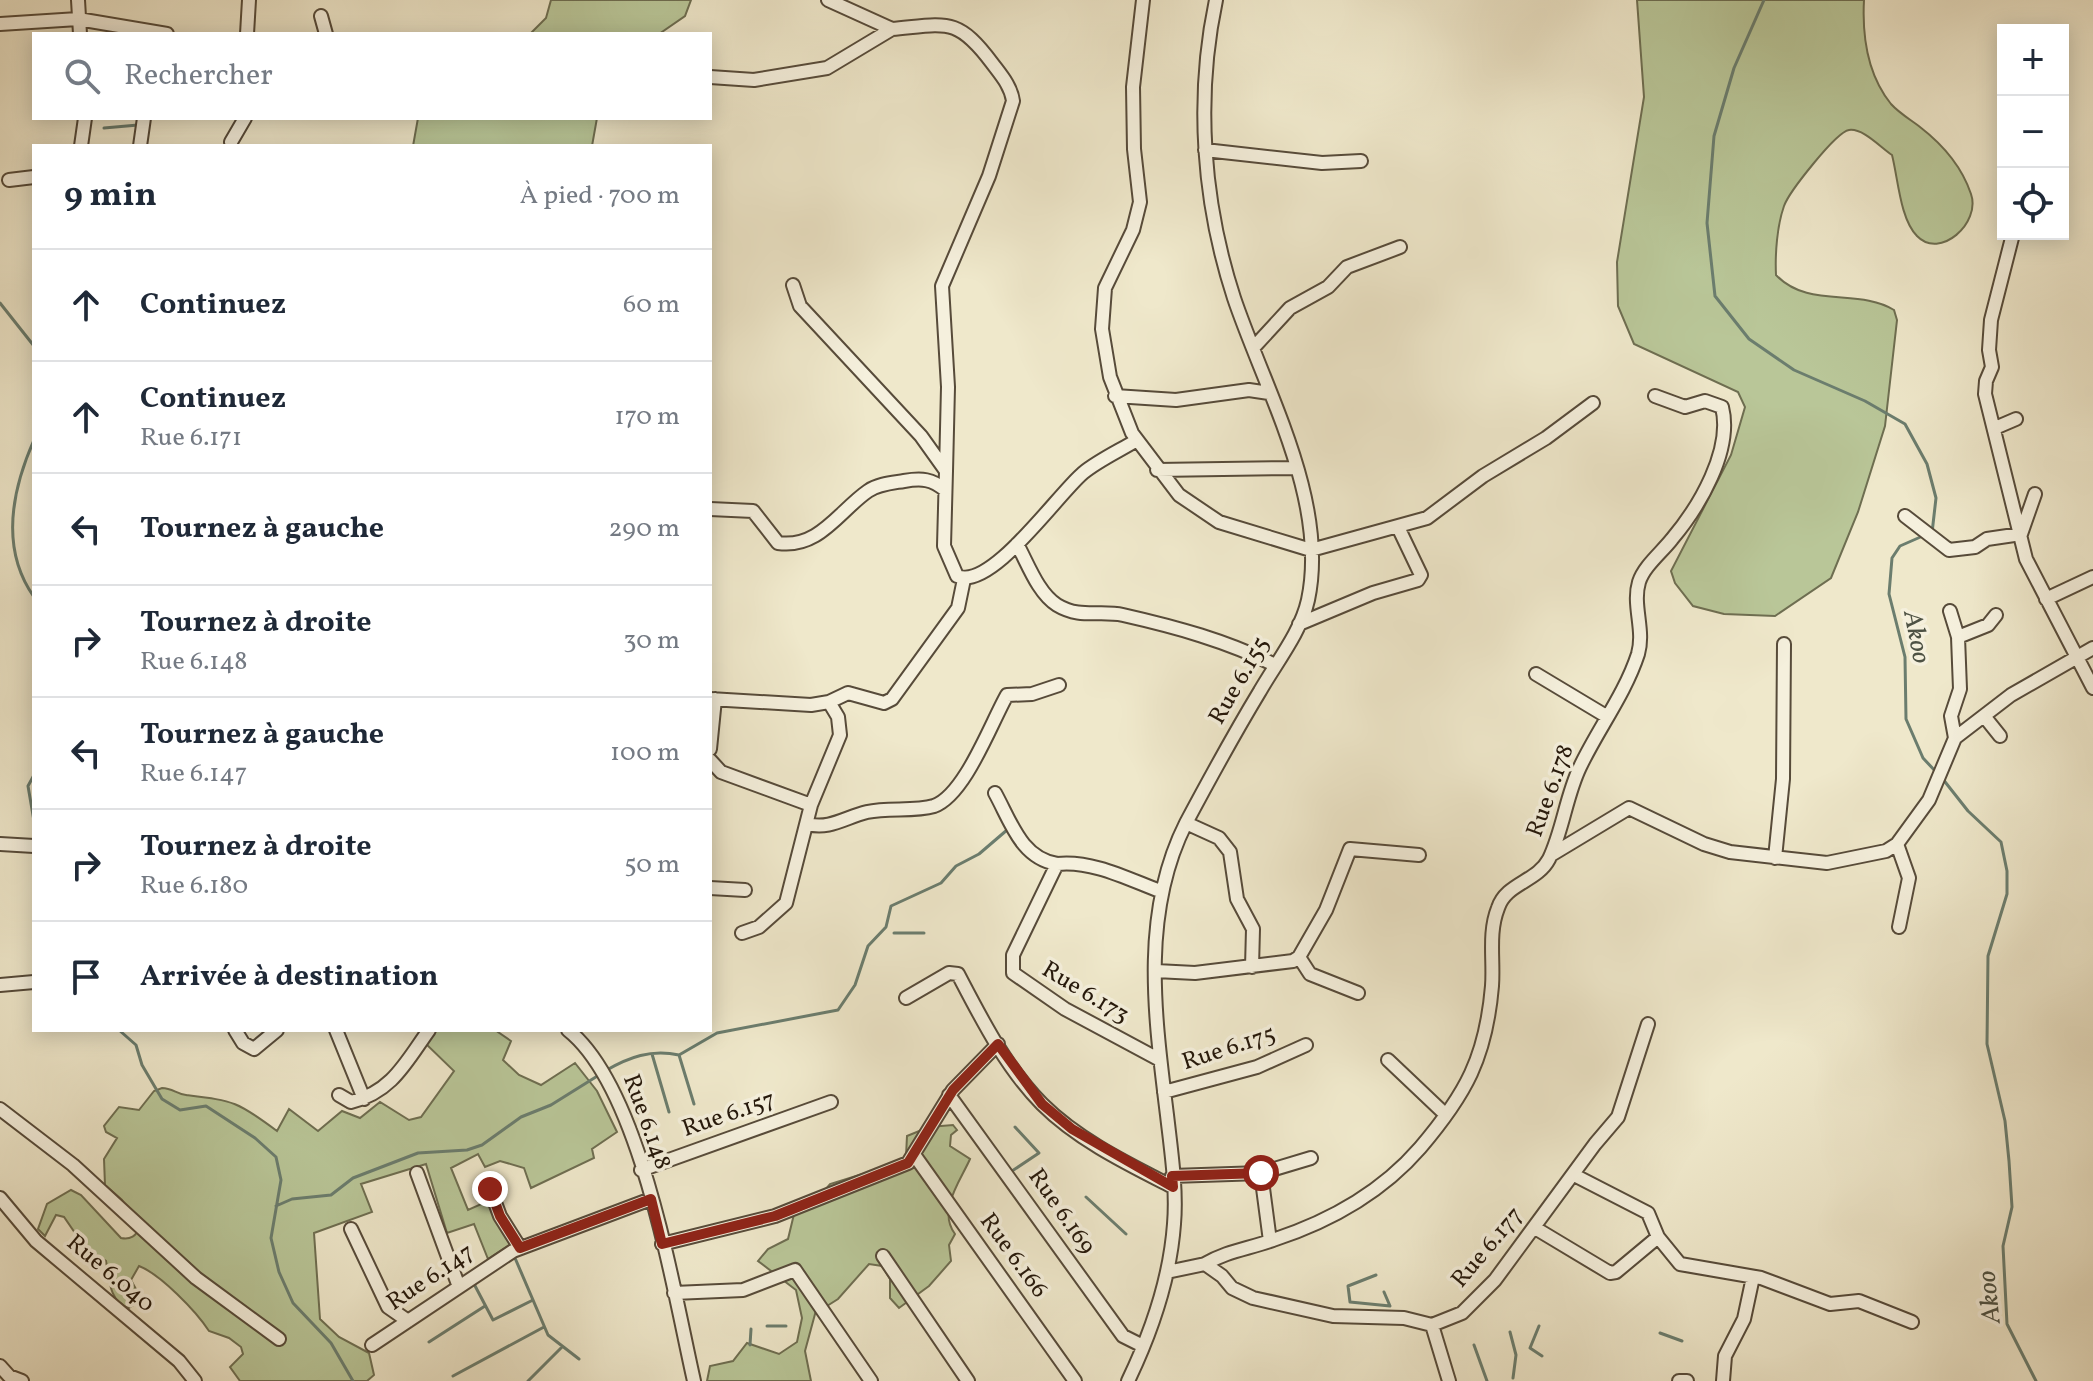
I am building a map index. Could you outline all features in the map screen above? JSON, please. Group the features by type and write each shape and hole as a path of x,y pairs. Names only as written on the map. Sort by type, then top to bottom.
{"street":[{"path":"78,0 80,32"},
{"path":"247,32 249,0"},
{"path":"828,0 892,29 959,27 972,37 1011,89 1013,101 989,176 942,286 948,387 944,546 952,570 964,579 980,576 1017,544 1085,471 1137,440"},
{"path":"1143,0 1133,87 1134,149 1140,202 1133,230 1105,288 1102,329 1115,396 1137,440 1179,495 1219,522 1311,550 1399,529 1427,518 1483,476 1546,438 1593,403"},
{"name":"Rue 6.155","path":"1128,1381 1167,1272 1174,1221 1154,1011 1160,891 1172,850 1299,624 1308,602 1311,550 1307,507 1255,346 1235,300 1212,223 1205,150 1209,55 1216,0"},
{"path":"321,16 325,32"},
{"path":"0,24 78,19 155,32"},
{"path":"712,77 754,80 827,68 892,29"},
{"path":"81,144 85,120"},
{"path":"140,144 144,120"},
{"path":"230,144 235,120"},
{"path":"230,144 245,120"},
{"path":"1205,150 1322,163 1361,161"},
{"path":"9,180 32,177"},
{"path":"2011,240 1991,320 1989,350 1992,367 1985,394 2026,559 2093,688"},
{"path":"1255,346 1290,308 1328,287 1347,267 1400,247"},
{"path":"793,285 800,306 894,405 946,471"},
{"path":"1115,396 1176,400 1249,390 1269,393"},
{"name":"Rue 6.178","path":"1205,1264 1225,1253 1319,1223 1359,1200 1397,1172 1446,1115 1473,1074 1482,1050 1492,983 1492,931 1500,901 1540,872 1551,855 1567,799 1606,716 1627,681 1638,652 1642,623 1639,583 1704,492 1718,457 1725,419 1722,407 1705,401 1685,407 1655,396"},
{"path":"1995,428 2016,419"},
{"path":"1157,470 1295,468"},
{"path":"712,509 753,511 778,543 793,543 830,526 871,489 881,485 929,480 945,490"},
{"path":"2021,534 2035,494"},
{"path":"1905,516 1949,550 1975,547 1987,539 2021,534"},
{"path":"1299,624 1373,593 1418,580 1421,575 1399,529"},
{"path":"1017,544 1046,595 1058,606 1083,615 1118,614 1176,628 1235,645 1275,665"},
{"path":"2046,599 2093,577"},
{"path":"713,699 811,705 829,702 848,693 875,703 892,699 958,608 964,579"},
{"path":"1950,611 1958,637 1960,689 1951,716 1955,738"},
{"path":"1958,637 1988,625 1996,615"},
{"path":"1775,858 1783,779 1784,644"},
{"path":"1551,855 1629,808 1716,849 1775,858 1847,861 1897,844 1929,800 1955,738 2074,656 2093,648"},
{"path":"1536,674 1606,716"},
{"path":"808,824 830,825 867,812 930,807 943,802 974,765 1007,695 1032,694 1059,685"},
{"path":"742,933 759,927 786,903 811,805 840,735 838,717 829,702"},
{"path":"1984,716 2000,736"},
{"path":"712,762 721,772 811,805"},
{"path":"995,793 1027,850 1043,862 1071,863 1099,869 1160,891"},
{"path":"1186,823 1219,838 1230,852 1237,899 1253,929 1252,967"},
{"path":"0,844 32,846"},
{"path":"1897,844 1909,878 1899,927"},
{"path":"1156,971 1195,973 1252,967 1299,957 1326,910 1350,849 1419,855"},
{"name":"Rue 6.173","path":"1057,864 1013,955 1013,973 1065,1009 1160,1060"},
{"path":"712,888 745,890"},
{"path":"1299,957 1310,974 1358,993"},
{"path":"906,998 949,973 958,974 998,1044 1042,1104 1072,1129 1172,1181 1261,1173 1311,1158"},
{"path":"0,985 32,982"},
{"name":"Rue 6.177","path":"1432,1325 1462,1313 1495,1280 1615,1124 1648,1024"},
{"path":"236,1032 243,1043 254,1049 275,1032"},
{"path":"337,1032 364,1099"},
{"path":"339,1095 351,1102 364,1099 391,1084 428,1032"},
{"name":"Rue 6.148","path":"570,1032 600,1064 610,1080 651,1199 694,1381"},
{"path":"662,1244 775,1216 901,1167 915,1156 949,1095 998,1044"},
{"name":"Rue 6.175","path":"1164,1092 1257,1067 1306,1045"},
{"path":"1388,1060 1446,1115"},
{"name":"Rue 6.169","path":"949,1095 1123,1336 1143,1346"},
{"name":"Rue 6.157","path":"641,1170 831,1102"},
{"path":"0,1109 73,1165 196,1278 279,1339"},
{"name":"Rue 6.166","path":"915,1156 1075,1381"},
{"path":"417,1173 459,1287"},
{"path":"1261,1173 1270,1241"},
{"path":"1574,1175 1648,1213 1658,1237 1680,1264 1753,1277 1802,1291 1830,1304 1859,1301 1912,1322"},
{"path":"490,1189 500,1216 520,1248"},
{"name":"Rue 6.040","path":"0,1198 36,1241 179,1361 195,1381"},
{"name":"Rue 6.147","path":"372,1345 520,1248 651,1199"},
{"path":"1535,1228 1610,1273 1616,1272 1658,1237"},
{"path":"351,1229 388,1307 408,1321"},
{"path":"883,1256 968,1381"},
{"path":"1167,1272 1205,1264 1232,1288 1253,1298 1333,1316 1404,1318 1432,1325 1449,1381"},
{"path":"674,1293 743,1290 795,1270 871,1381"},
{"path":"1723,1381 1725,1356 1744,1319 1753,1277"},
{"path":"0,1366 9,1376 22,1381"},
{"path":"1679,1381 1687,1381"}],"green space":[{"path":"551,0 691,0 685,16 662,32 532,32 546,18"},
{"path":"1637,0 1864,0 1868,55 1876,80 1894,107 1928,134 1957,165 1971,194 1970,216 1956,235 1937,244 1926,242 1911,229 1907,219 1892,155 1866,135 1849,130 1834,141 1814,164 1784,206 1777,240 1776,275 1803,292 1880,304 1894,310 1897,320 1885,426 1858,512 1831,578 1775,616 1724,614 1693,606 1675,583 1671,571 1731,455 1745,407 1738,392 1634,344 1618,306 1617,262 1644,97"},
{"path":"418,120 597,120 592,144 413,144"},
{"path":"434,1032 498,1032 511,1041 503,1060 519,1075 541,1085 575,1063 597,1091 617,1132 592,1149 594,1158 531,1188 524,1168 500,1161 485,1167 478,1154 451,1168 468,1210 488,1201 511,1244 488,1259 474,1224 447,1233 426,1164 361,1184 372,1212 314,1233 320,1319 339,1337 369,1353 374,1375 367,1381 240,1381 230,1367 243,1354 241,1347 229,1338 209,1331 187,1304 148,1270 139,1266 131,1280 137,1291 135,1304 129,1308 117,1301 114,1295 106,1261 86,1249 64,1217 56,1215 45,1236 38,1229 47,1204 71,1190 81,1195 121,1238 130,1238 137,1233 139,1227 122,1200 105,1185 104,1159 117,1138 106,1132 104,1126 119,1107 139,1110 154,1091 162,1088 234,1104 277,1131 289,1109 318,1131 342,1111 360,1118 380,1102 409,1120 421,1117 454,1071 425,1043"},
{"path":"953,1125 957,1130 951,1135 950,1146 970,1159 949,1205 950,1225 955,1234 949,1245 951,1261 929,1286 899,1308 890,1298 890,1279 882,1266 869,1264 838,1299 827,1306 818,1303 805,1351 811,1381 707,1381 710,1366 733,1361 747,1343 779,1354 797,1342 802,1318 796,1290 758,1261 768,1249 788,1239 795,1210 819,1197 830,1184 901,1162 906,1156 907,1136 929,1127"}],"waterway":[{"name":"Akoo","path":"1764,0 1734,68 1714,136 1707,223 1715,296 1749,339 1794,370 1865,401 1905,424 1927,464 1936,498 1932,533"},
{"path":"104,128 138,125"},
{"path":"0,303 32,343"},
{"path":"32,445 20,480 13,520 16,560 32,594"},
{"name":"Akoo","path":"1925,535 1900,546 1892,558 1889,594 1905,657 1906,719 1923,758 1937,773"},
{"name":"Akoo","path":"1942,778 1968,811 2001,842 2007,871 2007,894 1988,956 1987,1044 2005,1121 2009,1161 2012,1207 2003,1246 2007,1324 2036,1381"},
{"path":"32,779 28,786 32,809"},
{"path":"605,1071 640,1056 659,1053 679,1055 717,1033 838,1010 855,985 868,946 886,927 891,906 941,883 956,866 979,854 1007,830"},
{"path":"894,933 924,933"},
{"path":"121,1032 136,1045 142,1065 162,1099 180,1110 206,1106 255,1138 276,1157 281,1180 271,1238 279,1272 293,1303 331,1343 353,1381"},
{"path":"652,1054 669,1112"},
{"path":"679,1055 694,1104"},
{"path":"276,1206 292,1199 331,1195 353,1178 418,1153 467,1150 482,1145 521,1117 551,1105 599,1075"},
{"path":"1012,1171 1039,1153 1015,1127"},
{"path":"1086,1197 1126,1234"},
{"path":"515,1258 548,1335 579,1359"},
{"path":"1376,1275 1348,1286 1350,1302 1390,1306 1384,1292"},
{"path":"473,1282 493,1320 533,1300"},
{"path":"429,1342 485,1306"},
{"path":"767,1326 786,1326"},
{"path":"1539,1326 1530,1348 1542,1356"},
{"path":"453,1376 544,1327"},
{"path":"750,1345 751,1329"},
{"path":"1510,1332 1516,1355 1513,1378"},
{"path":"1660,1333 1682,1341"},
{"path":"1474,1345 1487,1381"},
{"path":"528,1381 562,1347"}],"route":[{"path":"490,1189 500,1216 520,1248 651,1199 662,1244 754,1223 908,1163 953,1090 998,1044 1042,1104 1072,1129 1173,1187 1172,1176 1261,1173"}]}
